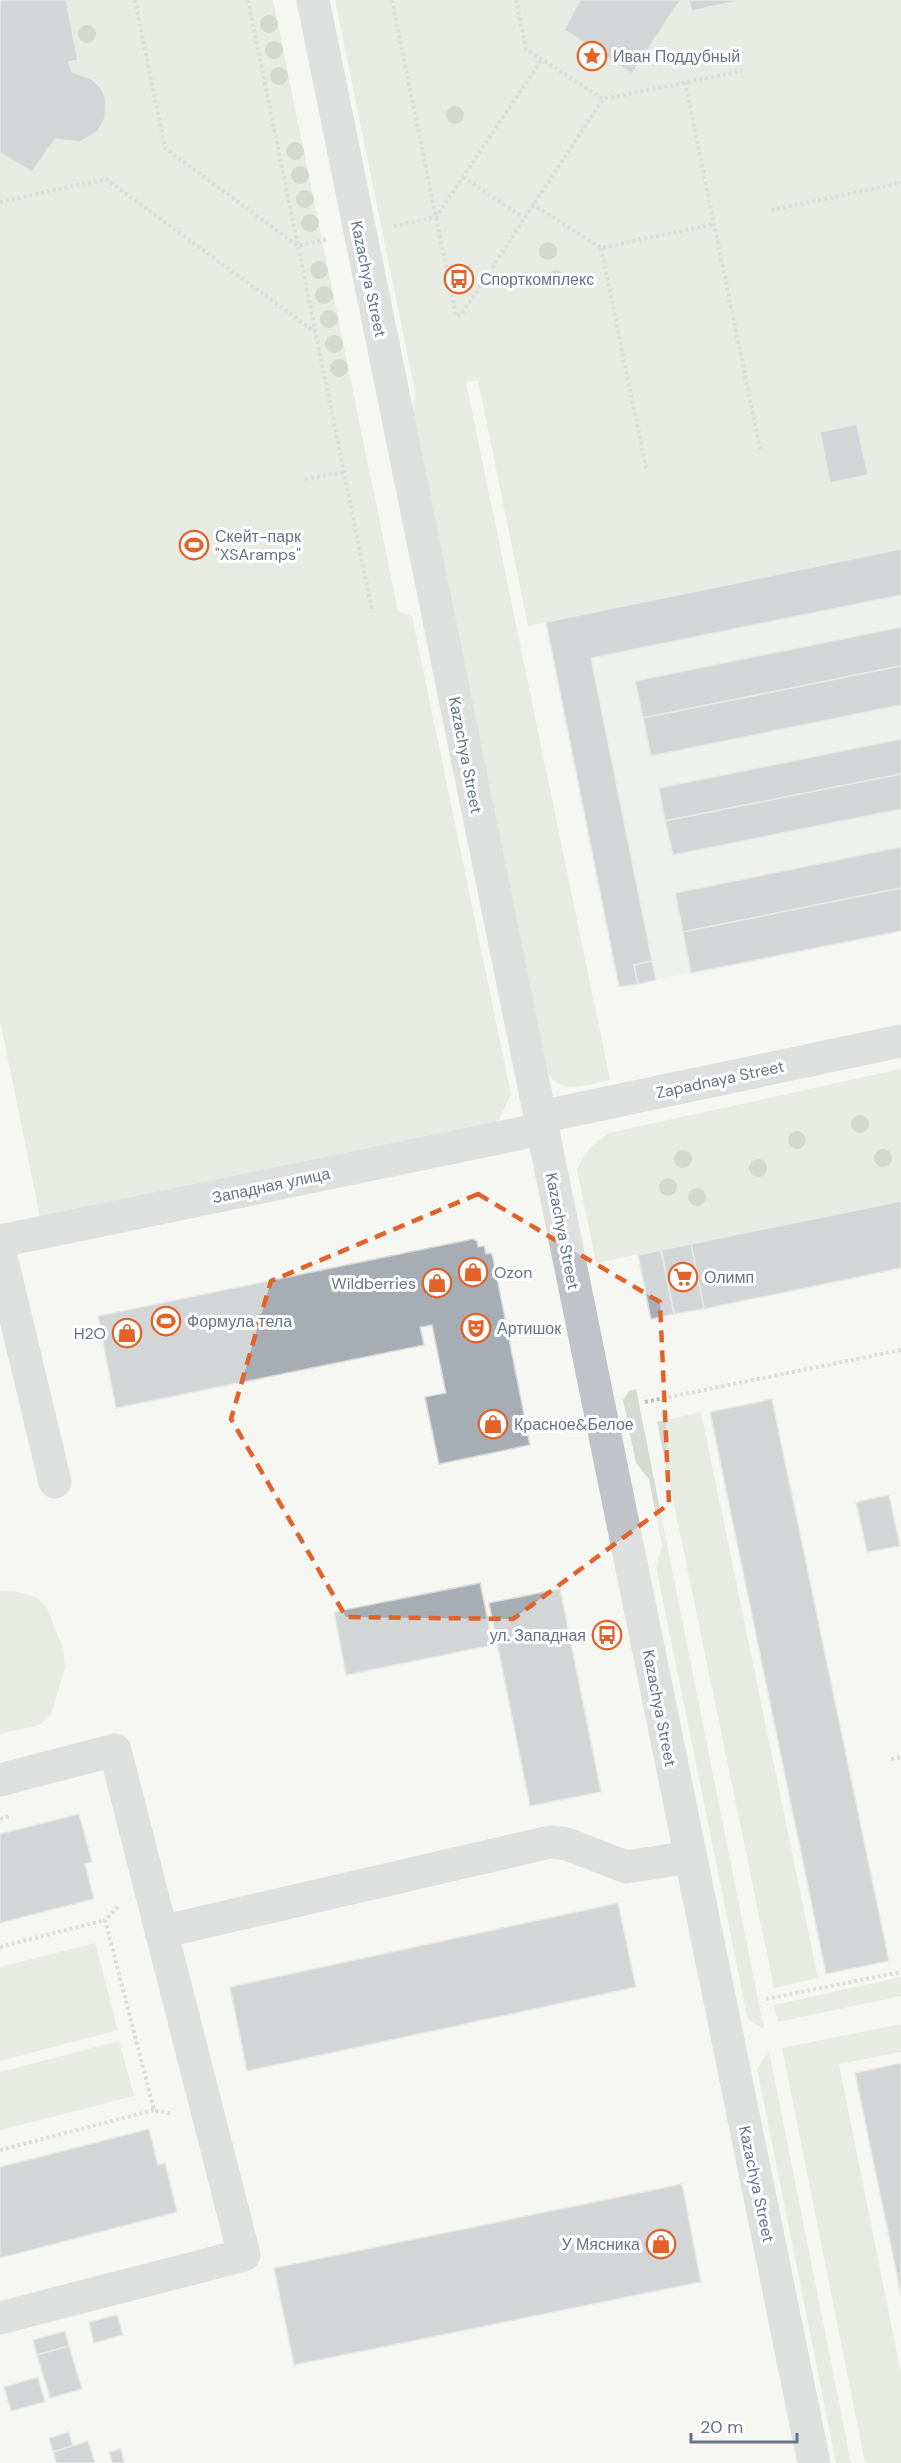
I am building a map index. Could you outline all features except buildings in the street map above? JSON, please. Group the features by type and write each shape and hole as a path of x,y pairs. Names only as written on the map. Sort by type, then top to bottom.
{"street":[{"name":"Kazachya Street","path":"313,0 814,2463"},
{"name":"Zapadnaya Street","path":"541,1123 901,1041"},
{"name":"Западная улица","path":"0,1241 541,1123"},
{"path":"0,1252 55,1482"},
{"path":"0,1780 115,1750 244,2255 0,2318"},
{"path":"161,1932 550,1842 567,1844 626,1867 690,1857"}],"path":[{"path":"135,0 165,147 298,246"},
{"path":"248,0 372,610"},
{"path":"392,0 456,316 461,315 523,217 603,99 742,71"},
{"path":"516,0 526,48 603,99"},
{"path":"436,217 542,59"},
{"path":"685,82 760,450"},
{"path":"463,177 523,217"},
{"path":"0,202 106,179 315,333"},
{"path":"771,210 901,183"},
{"path":"532,204 601,248 714,224"},
{"path":"601,248 647,472"},
{"path":"305,479 344,472"},
{"path":"645,1402 901,1350"},
{"path":"891,1759 901,1757"},
{"path":"0,1947 105,1920 122,1904"},
{"path":"105,1920 154,2110"},
{"path":"766,1999 901,1972"},
{"path":"0,2150 154,2110 176,2115"}],"highlighted area":[{"path":"478,1194 660,1302 669,1504 513,1619 346,1617 231,1419 271,1281"}],"shaded area":[{"path":"0,0 273,0 398,611 412,616 511,1094 497,1124 41,1221 0,1021"},
{"path":"335,0 901,0 901,549 528,626 478,380 466,382 610,1080 568,1087 560,1085 548,1074 413,413 415,392"},
{"path":"901,549 901,931 619,987 546,622"},
{"path":"901,1069 901,1201 596,1263 577,1170 590,1148 609,1133"},
{"path":"636,1389 764,2029 748,2020 656,1567 662,1547 649,1479 636,1463 623,1400 629,1391"},
{"path":"701,1412 818,1978 774,1988 657,1422"},
{"path":"0,1591 18,1592 36,1597 46,1606 63,1648 65,1668 51,1714 39,1725 0,1734"},
{"path":"95,1943 118,2030 0,2061 0,1967"},
{"path":"901,1977 901,1996 778,2022 774,2005"},
{"path":"901,2024 901,2052 839,2064 901,2373 901,2463 865,2463 782,2048"},
{"path":"119,2041 134,2096 0,2130 0,2072"},
{"path":"769,2052 851,2463 836,2463 757,2069"}],"place":[{"name":"Иван Поддубный","path":"592,56"},
{"name":"Спорткомплекс","path":"459,279"},
{"name":"Скейт-парк \"XSAramps\"","path":"194,545"},
{"name":"Ozon","path":"473,1272"},
{"name":"Олимп","path":"683,1277"},
{"name":"Wildberries","path":"437,1283"},
{"name":"Формула тела","path":"166,1321"},
{"name":"Артишок","path":"476,1328"},
{"name":"H2O","path":"127,1333"},
{"name":"Красное&Белое","path":"493,1424"},
{"name":"ул. Западная","path":"607,1635"},
{"name":"У Мясника","path":"661,2244"}]}
